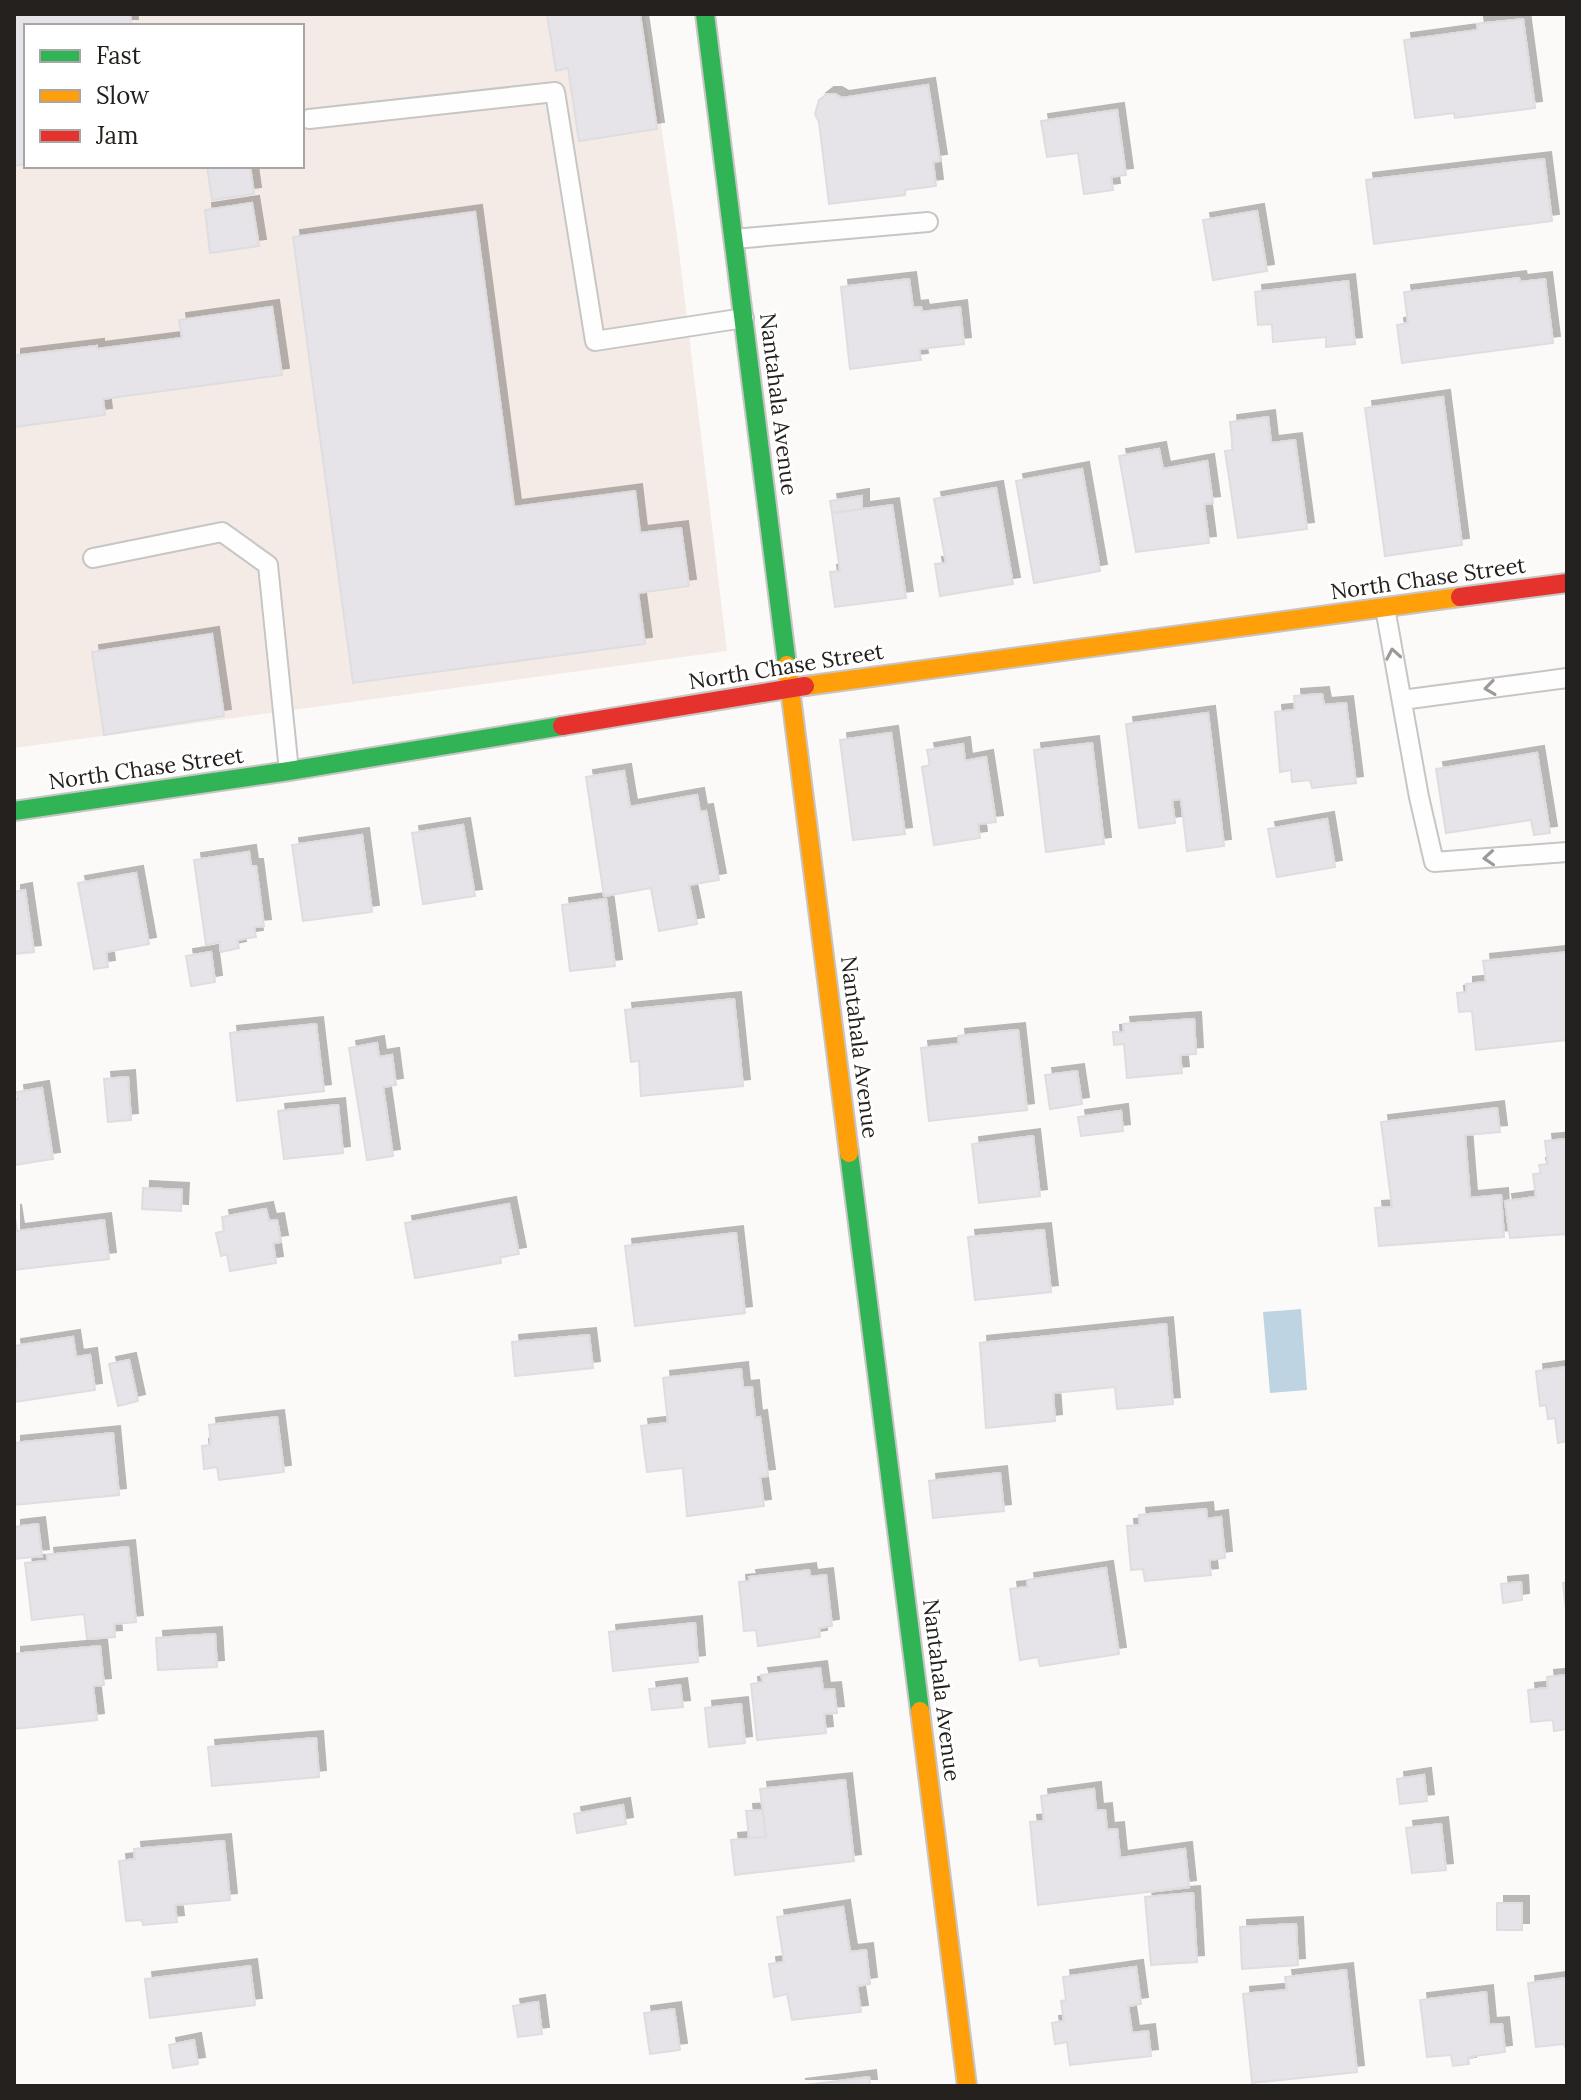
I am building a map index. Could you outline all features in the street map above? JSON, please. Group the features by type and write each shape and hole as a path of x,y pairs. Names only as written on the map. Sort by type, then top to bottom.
{"street":[{"name":"Nantahala Avenue","path":"705,14 967,2086"},
{"name":"North Chase Street","path":"14,811 289,771 791,688 1567,583"}],"lane":[{"path":"309,119 555,92 595,341 744,318"},
{"path":"734,239 928,222"},
{"path":"93,558 222,532 268,565 289,771"},
{"path":"1385,608 1434,862 1567,852"},
{"path":"1402,700 1567,678"}],"shaded area":[{"path":"14,14 645,14 677,235 727,651 14,748"}],"water":[{"path":"1301,1309 1307,1390 1270,1393 1263,1312"}],"building":[{"path":"14,14 130,14 131,24 24,24 24,164 14,166"},
{"path":"547,14 640,14 657,129 579,141 568,68 556,71"},
{"path":"1523,19 1535,108 1455,118 1454,113 1415,118 1404,40 1478,30 1477,24"},
{"path":"928,85 940,161 933,162 936,186 905,190 905,195 829,204 819,122 815,114 819,100 827,94 842,98"},
{"path":"1117,110 1126,175 1111,177 1113,190 1084,194 1078,153 1047,157 1041,121"},
{"path":"1544,159 1552,221 1374,244 1366,180"},
{"path":"207,168 250,168 254,194 212,200"},
{"path":"252,203 259,246 210,253 205,210"},
{"path":"1257,211 1267,271 1213,280 1203,220"},
{"path":"475,212 514,507 635,491 640,533 681,528 689,586 638,593 645,644 353,683 293,237"},
{"path":"1519,278 1520,282 1545,279 1553,343 1402,363 1397,325 1408,323 1404,292"},
{"path":"909,279 913,308 921,307 922,312 960,307 964,344 919,349 921,360 850,369 841,287"},
{"path":"1348,281 1355,344 1326,347 1326,337 1273,342 1272,324 1258,325 1255,292"},
{"path":"272,307 282,375 103,399 105,415 14,427 14,356 182,338 179,320"},
{"path":"1443,397 1462,545 1385,556 1365,408"},
{"path":"1268,417 1271,443 1295,440 1307,529 1238,538 1225,451 1233,450 1230,422"},
{"path":"1159,449 1163,469 1207,461 1213,503 1204,504 1209,543 1136,552 1119,456"},
{"path":"1082,469 1100,571 1034,583 1016,481"},
{"path":"996,488 1013,584 940,596 935,564 946,563 934,499"},
{"path":"862,496 862,509 832,513 830,501"},
{"path":"892,505 906,598 835,607 830,572 840,571 832,513"},
{"path":"212,634 224,716 104,735 92,652"},
{"path":"1322,694 1324,705 1346,703 1356,783 1312,788 1310,780 1292,782 1291,770 1280,772 1275,712 1295,710 1294,696"},
{"path":"1208,713 1224,846 1187,851 1181,799 1172,800 1175,823 1139,828 1126,724"},
{"path":"891,733 905,834 853,840 840,740"},
{"path":"1092,743 1104,844 1046,852 1034,750"},
{"path":"963,744 965,761 986,757 996,822 978,824 980,838 934,845 922,767 930,765 927,750"},
{"path":"1537,753 1550,833 1534,835 1531,820 1446,833 1436,769"},
{"path":"624,771 630,807 697,795 700,812 706,811 719,880 689,885 697,924 659,931 651,888 604,896 586,777"},
{"path":"1327,819 1335,867 1277,877 1268,829"},
{"path":"463,825 475,896 423,904 412,833"},
{"path":"362,835 372,912 303,921 292,845"},
{"path":"249,852 251,866 256,866 264,926 254,927 256,937 237,940 239,948 221,952 220,942 206,945 194,860"},
{"path":"136,873 149,944 106,952 108,967 94,969 78,883"},
{"path":"25,890 34,952 14,954 14,892"},
{"path":"606,899 615,966 570,971 562,905"},
{"path":"211,952 215,982 191,986 186,956"},
{"path":"1567,952 1567,1040 1476,1050 1472,1011 1459,1012 1457,993 1466,992 1466,984 1486,982 1483,961"},
{"path":"734,999 743,1086 641,1096 639,1061 631,1062 625,1010"},
{"path":"1194,1019 1196,1054 1180,1055 1182,1073 1127,1078 1124,1044 1114,1045 1113,1032 1124,1032 1123,1024"},
{"path":"316,1024 324,1091 237,1101 230,1033"},
{"path":"1018,1030 1027,1110 929,1121 921,1048 959,1044 958,1036"},
{"path":"377,1043 379,1057 392,1055 396,1085 383,1087 393,1156 367,1160 349,1048"},
{"path":"1077,1071 1082,1104 1050,1109 1045,1075"},
{"path":"128,1077 131,1120 108,1122 104,1079"},
{"path":"42,1088 53,1159 14,1165 14,1099 18,1099 17,1092"},
{"path":"338,1105 343,1153 284,1159 278,1111"},
{"path":"1497,1108 1500,1132 1465,1135 1470,1198 1501,1195 1504,1237 1379,1246 1375,1208 1392,1207 1381,1122"},
{"path":"1121,1111 1123,1131 1081,1136 1078,1117"},
{"path":"1033,1136 1040,1196 979,1203 972,1144"},
{"path":"1567,1139 1567,1234 1510,1238 1505,1201 1536,1197 1533,1174 1541,1173 1539,1165 1548,1164 1545,1141"},
{"path":"143,1188 182,1190 181,1211 142,1209"},
{"path":"509,1204 519,1254 500,1257 501,1263 415,1278 405,1223"},
{"path":"266,1209 269,1221 277,1220 281,1242 273,1243 276,1263 230,1271 227,1254 221,1256 216,1233 224,1231 222,1217"},
{"path":"14,1211 17,1231 104,1220 109,1259 14,1270"},
{"path":"1044,1230 1051,1292 975,1300 968,1237"},
{"path":"736,1233 745,1313 635,1326 625,1246"},
{"path":"1166,1324 1173,1404 1117,1409 1115,1387 1053,1393 1055,1421 986,1428 980,1343"},
{"path":"589,1335 593,1368 515,1376 512,1342"},
{"path":"73,1337 76,1357 90,1355 95,1390 14,1402 14,1346"},
{"path":"129,1360 138,1401 118,1406 109,1364"},
{"path":"1567,1367 1567,1441 1558,1443 1555,1418 1548,1419 1546,1405 1540,1406 1536,1371"},
{"path":"741,1369 743,1388 752,1387 755,1418 760,1417 768,1476 760,1477 764,1506 687,1516 683,1468 647,1472 641,1426 668,1423 663,1378"},
{"path":"277,1417 284,1472 219,1480 217,1467 204,1469 202,1446 211,1445 209,1425"},
{"path":"113,1433 119,1495 14,1505 14,1443"},
{"path":"1000,1473 1004,1511 933,1518 929,1481"},
{"path":"1206,1509 1207,1519 1221,1517 1225,1558 1209,1560 1211,1575 1145,1581 1143,1569 1131,1570 1127,1526 1140,1525 1139,1515"},
{"path":"38,1524 42,1556 14,1559 14,1527"},
{"path":"128,1547 136,1622 114,1624 115,1637 87,1639 84,1614 32,1620 25,1563 48,1561 47,1555"},
{"path":"1106,1568 1119,1654 1040,1666 1038,1657 1020,1660 1010,1589 1028,1587 1027,1580"},
{"path":"809,1570 810,1577 826,1575 832,1626 819,1628 820,1637 758,1646 756,1630 744,1631 739,1582 750,1581 749,1577"},
{"path":"1521,1582 1522,1600 1503,1603 1501,1584"},
{"path":"1563,1583 1567,1583 1566,1610"},
{"path":"695,1623 698,1662 613,1671 609,1632"},
{"path":"215,1634 217,1667 158,1670 156,1638"},
{"path":"100,1646 104,1685 93,1686 97,1720 14,1729 14,1654"},
{"path":"820,1668 823,1690 834,1689 837,1713 824,1714 826,1733 757,1740 751,1684 763,1682 761,1675"},
{"path":"1567,1675 1567,1729 1554,1731 1553,1720 1531,1722 1528,1690 1548,1688 1547,1677"},
{"path":"680,1685 683,1707 652,1710 649,1689"},
{"path":"741,1704 745,1743 709,1747 705,1708"},
{"path":"316,1738 319,1777 212,1786 208,1747"},
{"path":"1424,1775 1427,1801 1400,1804 1397,1779"},
{"path":"845,1780 854,1861 735,1875 731,1840 766,1837 760,1789"},
{"path":"1094,1789 1096,1811 1105,1810 1107,1830 1117,1829 1120,1858 1185,1849 1189,1887 1038,1905 1030,1822 1044,1821 1041,1796"},
{"path":"623,1805 626,1824 577,1833 574,1814"},
{"path":"763,1810 766,1837 749,1838 746,1811"},
{"path":"1441,1824 1446,1870 1412,1873 1406,1828"},
{"path":"224,1841 230,1900 175,1905 177,1922 143,1925 142,1920 126,1921 119,1861 135,1859 134,1849"},
{"path":"1193,1893 1197,1962 1151,1965 1145,1897"},
{"path":"1497,1903 1522,1903 1522,1930 1497,1930"},
{"path":"843,1907 850,1952 866,1950 870,1984 857,1986 861,2012 792,2020 787,1994 774,1997 769,1964 784,1962 777,1917"},
{"path":"1296,1924 1298,1965 1242,1969 1240,1927"},
{"path":"250,1966 255,2005 150,2018 145,1979"},
{"path":"1136,1967 1141,2004 1128,2006 1132,2033 1148,2031 1151,2056 1070,2065 1067,2042 1055,2044 1052,2023 1064,2021 1061,2001 1066,2000 1063,1977"},
{"path":"1346,1970 1357,2072 1252,2083 1243,1994 1287,1990 1285,1977"},
{"path":"1567,1978 1567,2052 1564,2044 1536,2047 1528,1983"},
{"path":"1486,1992 1489,2025 1502,2024 1505,2052 1468,2057 1469,2064 1453,2066 1451,2055 1427,2057 1420,2000"},
{"path":"538,2002 542,2034 518,2037 513,2006"},
{"path":"674,2009 680,2050 650,2054 644,2013"},
{"path":"194,2040 198,2064 173,2068 169,2045"},
{"path":"869,2077 870,2086 798,2086"}],"traffic: fast":[{"path":"705,14 787,665"},
{"path":"14,811 289,771 562,726"},
{"path":"849,1153 920,1711"}],"traffic: slow":[{"path":"805,686 1460,597"},
{"path":"787,665 849,1153"},
{"path":"920,1711 967,2086"}],"traffic: jam":[{"path":"1460,597 1567,583"},
{"path":"562,726 805,686"}]}
